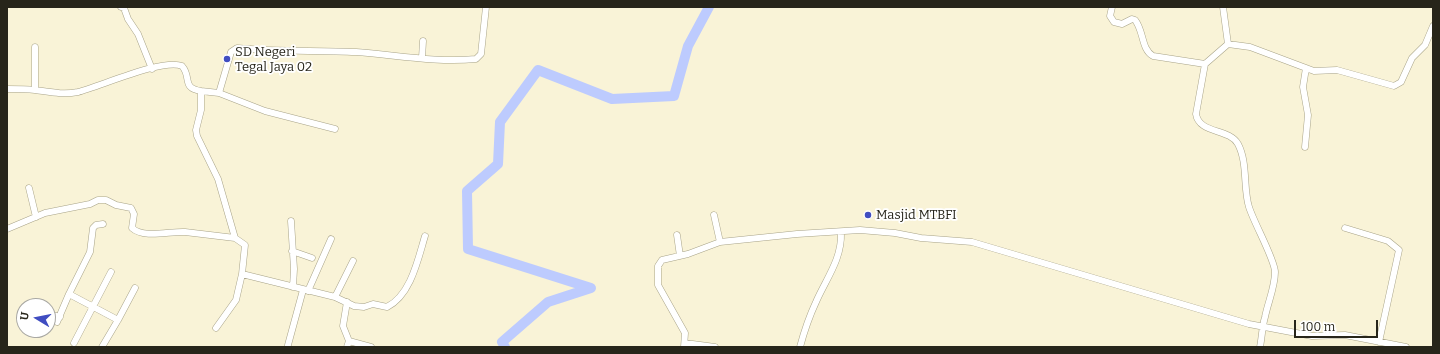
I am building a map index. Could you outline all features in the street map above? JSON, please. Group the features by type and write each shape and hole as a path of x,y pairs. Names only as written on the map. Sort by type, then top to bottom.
{"street":[{"path":"121,7 124,8 128,19 138,34 152,69"},
{"path":"218,92 232,52 237,48 274,51 342,52 422,58 476,59 481,54 486,7"},
{"path":"1112,7 1110,16 1114,22 1122,24 1132,19 1135,20 1149,54 1153,56 1205,64"},
{"path":"1223,7 1228,44"},
{"path":"1260,347 1275,270 1249,206 1241,153 1238,144 1228,134 1202,125 1196,117 1205,64 1228,44 1250,47 1318,72 1337,70 1398,85 1401,82 1412,58 1425,45 1433,26"},
{"path":"422,58 423,41"},
{"path":"35,47 35,90"},
{"path":"7,89 35,90 62,94 77,92 120,77 175,65 182,66 184,68 189,86 194,90 218,92 265,111 335,129"},
{"path":"1305,147 1308,115 1303,87 1306,68"},
{"path":"201,91 201,110 196,130 197,136 218,179 235,238"},
{"path":"29,188 36,217"},
{"path":"7,229 45,213 106,200 116,205 130,208 134,214 132,228 137,231 163,234 184,232 235,238 245,245 242,274 236,300 216,328"},
{"path":"714,215 720,242"},
{"path":"291,221 294,270 292,287"},
{"path":"56,318 58,319 90,252 93,228 96,225 104,224"},
{"path":"1345,228 1388,241 1399,250 1379,342"},
{"path":"715,347 684,345 686,333 658,285 660,262 720,242 797,234 841,233 860,230 896,232 921,238 972,242 1263,327 1312,336 1345,335 1406,347"},
{"path":"800,347 815,303 838,257 841,246 841,233"},
{"path":"676,235 680,256"},
{"path":"242,274 336,297 359,307 373,304 389,306 400,295 413,274 425,236"},
{"path":"288,345 305,290 331,239"},
{"path":"292,251 312,258"},
{"path":"336,297 353,261"},
{"path":"74,343 95,307 111,272"},
{"path":"102,347 135,288"},
{"path":"69,294 118,320"},
{"path":"347,302 343,326 348,344 370,347"}],"waterway":[{"path":"505,347 502,342 548,302 591,288 468,249 467,191 498,164 500,122 538,70 612,99 674,96 688,46 709,7"}],"place":[{"name":"SD Negeri Tegal Jaya 02","path":"227,59"},
{"name":"Masjid MTBFI","path":"868,215"}]}
